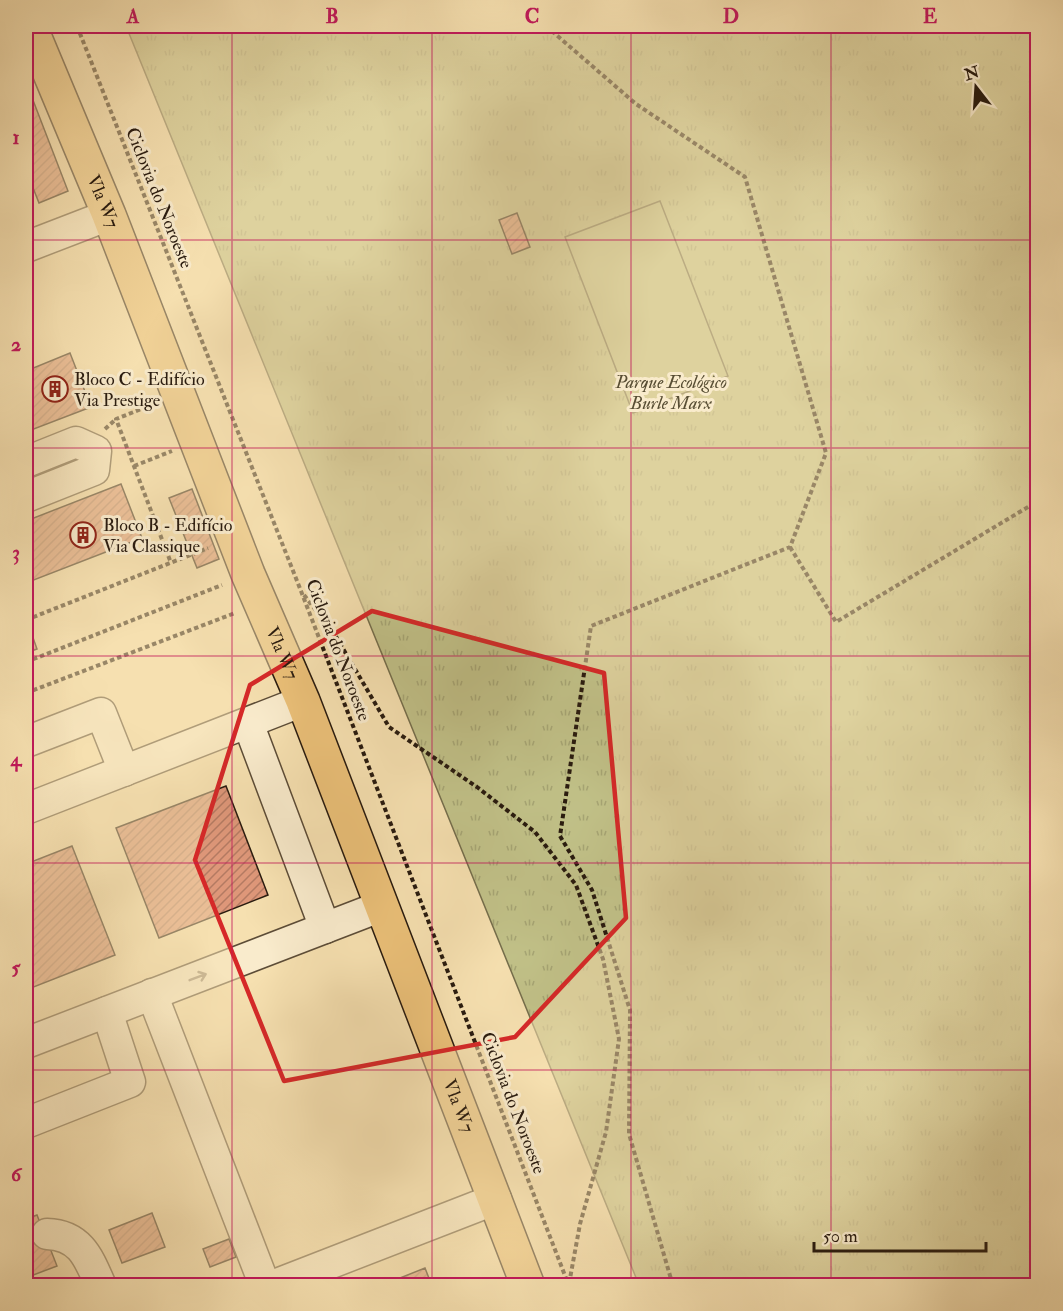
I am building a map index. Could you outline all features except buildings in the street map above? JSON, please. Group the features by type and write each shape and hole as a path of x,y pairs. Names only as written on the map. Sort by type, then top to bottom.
{"main road":[{"name":"Vla W7","path":"30,26 109,215 254,589 303,701 528,1286"}],"street":[{"path":"26,248 109,215"},
{"path":"26,462 76,442 96,451 94,470 26,497"},
{"path":"26,809 303,701"},
{"path":"26,742 100,713 124,771"},
{"path":"248,723 325,928"},
{"path":"26,1043 382,906"},
{"path":"152,994 265,1286"},
{"path":"26,1123 130,1082 107,1012"},
{"path":"272,1286 336,1274 496,1199"},
{"path":"47,1234 62,1234 73,1240 84,1252 101,1286"}],"path":[{"name":"Ciclovia do Noroeste","path":"77,26 301,591 569,1285"},
{"path":"546,26 636,104 745,177 826,453 790,547 591,626 560,836 592,890 630,1010 629,1134 673,1286"},
{"path":"171,563 116,419 178,394"},
{"path":"134,466 196,441"},
{"path":"790,547 836,622 1038,501"},
{"path":"26,620 234,538"},
{"path":"26,662 254,589"},
{"path":"26,693 254,589"},
{"path":"301,591 335,635 389,727 477,787 535,832 576,885 603,958 620,1039 606,1132 580,1224 569,1285"}],"highlighted area":[{"path":"372,611 604,673 626,918 515,1037 284,1081 195,860 250,685"}],"green space":[{"name":"Parque Ecológico Burle Marx","path":"126,26 1037,26 1037,1285 639,1285"},
{"path":"660,201 728,376 633,413 565,237"}],"place":[{"name":"Bloco C - Edifício Via Prestige","path":"55,389"},
{"name":"Bloco B - Edifício Via Classique","path":"83,535"}]}
